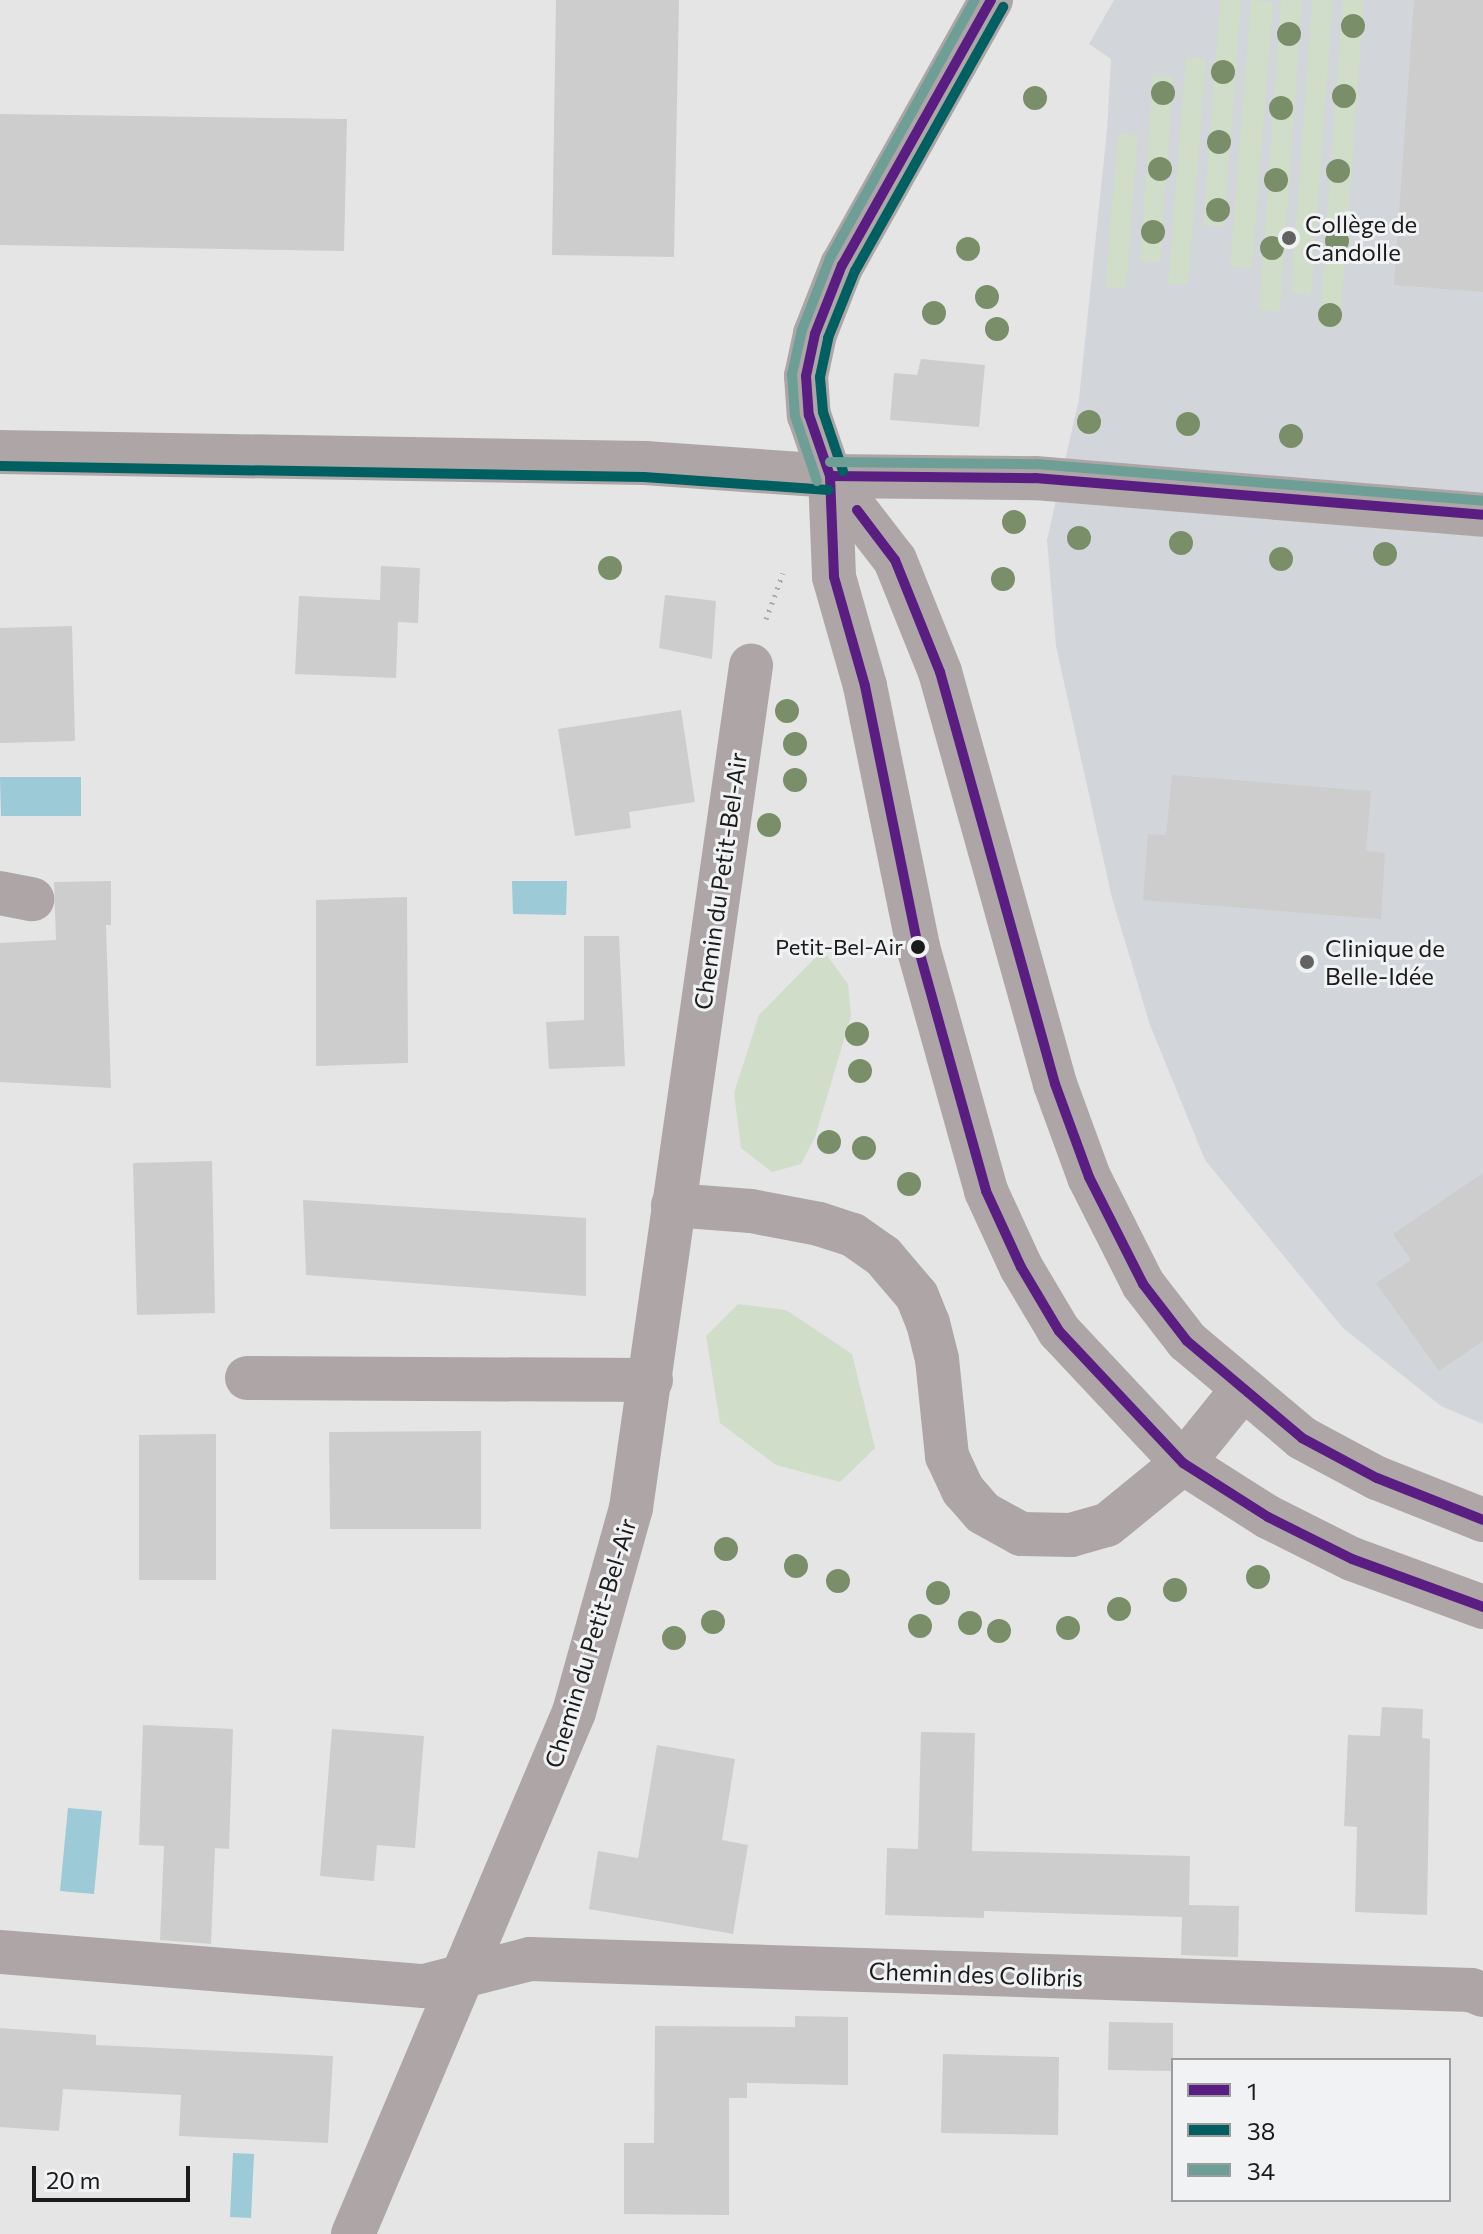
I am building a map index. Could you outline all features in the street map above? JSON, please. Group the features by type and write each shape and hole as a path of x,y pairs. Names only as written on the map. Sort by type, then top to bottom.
{"street":[{"path":"991,0 842,265 815,334 806,376 809,415 830,476 834,577 865,686 918,947 986,1191 1021,1267 1059,1331 1183,1463 1268,1517 1352,1559 1483,1607"},
{"path":"0,452 645,463 830,476 1035,478 1483,515"},
{"path":"830,476 895,560 940,672 1055,1084 1101,1205 1143,1284 1187,1341 1302,1438 1377,1478 1483,1520"},
{"name":"Chemin du Petit-Bel-Air","path":"353,2234 469,1972 574,1712 631,1508 751,666"},
{"path":"673,1205 751,1211 819,1224 853,1235 883,1256 917,1296 928,1323 937,1359 947,1456 963,1490 983,1513 1021,1534 1071,1535 1107,1525 1183,1463 1242,1390"},
{"path":"247,1378 651,1380"},
{"path":"0,1952 424,1986 469,1972"},
{"name":"Chemin des Colibris","path":"469,1972 530,1959 1471,1990 1483,1995"}],"path":[{"path":"751,666 777,582 789,564"}],"shaded area":[{"name":"Clinique de Belle-Idée","path":"1114,0 1483,0 1483,1424 1441,1406 1343,1328 1205,1160 1150,1025 1112,898 1056,646 1047,540 1079,399 1107,130 1111,59 1089,44"}],"green space":[{"path":"1220,0 1241,0 1224,226 1203,225"},
{"path":"1251,0 1273,2 1252,268 1230,266"},
{"path":"1281,0 1302,0 1280,312 1259,310"},
{"path":"1312,0 1333,0 1311,295 1291,293"},
{"path":"1343,0 1364,0 1340,327 1319,326"},
{"path":"1186,58 1206,59 1188,285 1168,284"},
{"path":"1153,75 1173,77 1160,262 1140,261"},
{"path":"1118,134 1138,135 1126,289 1105,287"},
{"path":"823,950 848,984 851,1016 815,1137 801,1164 772,1172 741,1148 734,1093 759,1015"},
{"path":"738,1304 786,1310 852,1354 875,1448 840,1482 776,1465 720,1423 706,1336"}],"water":[{"path":"0,777 81,777 81,816 1,816"},
{"path":"512,881 567,881 566,915 513,914"},
{"path":"68,1808 102,1811 94,1894 60,1891"},
{"path":"233,2153 254,2154 251,2218 230,2217"}],"building":[{"path":"556,0 679,0 674,257 552,255"},
{"path":"1414,0 1483,0 1483,292 1394,285"},
{"path":"0,114 347,119 344,251 0,245"},
{"path":"921,359 985,365 979,427 890,420 894,373 917,375"},
{"path":"381,566 420,568 418,623 398,622 396,678 295,674 299,596 380,600"},
{"path":"665,595 716,601 712,659 659,648"},
{"path":"72,626 75,741 0,743 0,628"},
{"path":"681,710 695,802 629,812 631,828 575,836 558,729"},
{"path":"1172,775 1371,791 1366,851 1385,853 1381,919 1143,900 1148,834 1166,835"},
{"path":"111,881 111,925 106,925 111,1088 0,1082 0,943 56,940 54,882"},
{"path":"407,897 408,1063 316,1066 316,900"},
{"path":"584,936 619,936 625,1066 549,1069 546,1022 584,1020"},
{"path":"212,1161 215,1313 137,1315 133,1163"},
{"path":"1483,1173 1483,1341 1439,1371 1376,1283 1411,1260 1393,1234"},
{"path":"303,1200 586,1218 586,1296 306,1275"},
{"path":"481,1431 481,1529 330,1529 329,1432"},
{"path":"216,1434 216,1580 139,1580 139,1435"},
{"path":"1382,1707 1423,1709 1422,1738 1430,1739 1427,1915 1355,1912 1357,1827 1344,1826 1348,1735 1380,1736"},
{"path":"143,1725 233,1729 229,1849 215,1848 211,1944 160,1940 164,1846 139,1845"},
{"path":"332,1729 424,1736 415,1848 377,1845 374,1881 320,1876"},
{"path":"921,1732 975,1733 972,1851 1190,1856 1189,1905 1239,1906 1238,1957 1181,1955 1182,1917 984,1911 984,1918 885,1915 887,1848 918,1849"},
{"path":"657,1745 735,1759 722,1840 748,1845 733,1934 589,1909 598,1851 638,1858"},
{"path":"795,2016 848,2017 848,2085 747,2083 747,2098 729,2098 729,2215 624,2214 624,2143 654,2143 655,2026 795,2027"},
{"path":"1109,2022 1173,2023 1171,2071 1108,2070"},
{"path":"0,2028 96,2035 96,2045 333,2056 328,2143 179,2136 181,2095 63,2089 59,2131 0,2127"},
{"path":"943,2054 1059,2057 1058,2135 941,2133"}],"transit line":[{"name":"34","path":"817,481 795,416 792,374 802,330 830,258 975,0"},
{"name":"1","path":"991,0 842,265 815,334 806,376 809,415 830,476 834,577 865,686 918,947 986,1191 1021,1267 1059,1331 1183,1463 1268,1517 1352,1559 1483,1607"},
{"name":"38","path":"843,471 823,412 820,377 828,338 855,271 1003,7"},
{"name":"34","path":"830,462 1036,464 1483,501"},
{"name":"38","path":"0,466 644,477 829,490"},
{"name":"1","path":"830,476 1035,478 1483,515"},
{"name":"1","path":"857,510 895,560 940,672 1055,1084 1089,1177 1143,1284 1187,1341 1302,1438 1377,1478 1483,1520"}],"place":[{"name":"Collège de Candolle","path":"1289,238"},
{"name":"Petit-Bel-Air","path":"918,947"},
{"name":"Clinique de Belle-Idée","path":"1307,962"}]}
